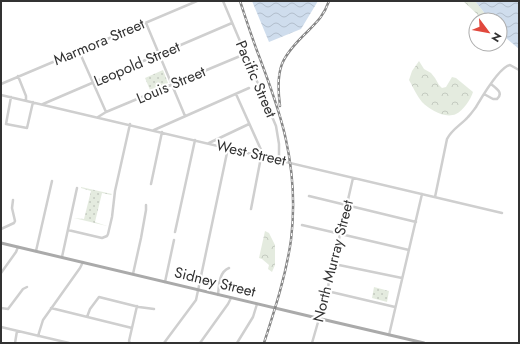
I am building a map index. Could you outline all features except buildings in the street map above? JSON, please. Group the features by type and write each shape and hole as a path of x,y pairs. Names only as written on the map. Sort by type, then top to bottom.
{"main road":[{"name":"Sidney Street","path":"1,243 424,343"}],"street":[{"name":"Marmora Street","path":"1,84 197,1"},
{"name":"Pacific Street","path":"222,1 276,126 279,144 279,160"},
{"path":"146,23 185,116"},
{"name":"Leopold Street","path":"43,104 232,23"},
{"path":"79,51 106,112 104,115 106,119"},
{"name":"Louis Street","path":"97,117 245,54"},
{"path":"435,197 449,134 469,117 491,84 507,65 512,65 519,70"},
{"path":"18,76 26,96 26,100"},
{"path":"484,94 493,99 499,98 500,93 491,84"},
{"path":"153,130 249,88"},
{"path":"236,94 262,152 251,209"},
{"name":"West Street","path":"1,95 130,124 502,213"},
{"path":"11,97 6,124 27,128 33,102"},
{"path":"68,230 102,238 108,234 112,217 115,191 130,124"},
{"path":"208,143 249,124"},
{"path":"151,184 162,132"},
{"path":"175,232 195,140"},
{"path":"164,343 196,300 228,148"},
{"name":"North Murray Street","path":"312,343 334,264 353,178"},
{"path":"36,251 52,181"},
{"path":"62,257 77,188"},
{"path":"389,335 422,194"},
{"path":"308,196 416,222"},
{"path":"1,229 14,223 15,221 12,208 13,200"},
{"path":"134,274 146,205"},
{"path":"302,225 409,250"},
{"path":"165,282 174,240"},
{"path":"1,273 18,247"},
{"path":"38,336 42,323 51,308 83,262"},
{"path":"334,264 402,278"},
{"path":"218,294 222,274 224,270 229,268"},
{"path":"1,308 8,309 23,289 27,287"},
{"path":"327,291 395,307"},
{"path":"87,317 90,309 99,297 154,309"},
{"path":"200,343 232,298"},
{"path":"237,343 253,317 257,304"},
{"path":"130,343 129,341 137,306"},
{"path":"51,308 132,328"},
{"path":"1,327 69,343"},
{"path":"15,343 18,331"}],"green space":[{"path":"463,1 475,1 484,12 475,12"},
{"path":"419,61 424,69 431,73 442,88 446,87 452,77 456,78 473,92 459,112 452,115 443,115 433,111 422,102 409,80 412,71"},
{"path":"163,70 168,83 150,90 145,78"},
{"path":"81,187 112,194 102,193 95,222 107,226 74,218 84,219 91,191"},
{"path":"265,231 269,233 275,245 275,265 272,272 268,269 269,265 259,258"},
{"path":"374,287 389,291 387,302 372,298"}],"water":[{"path":"252,1 318,1 301,29 269,42"},
{"path":"475,1 519,1 519,49 508,40 508,12 484,12"}],"railway":[{"path":"240,1 281,118 288,152 293,190 293,215 289,253 280,292 264,343"},
{"path":"280,106 278,82 282,64 292,48 320,18 329,1"}]}
